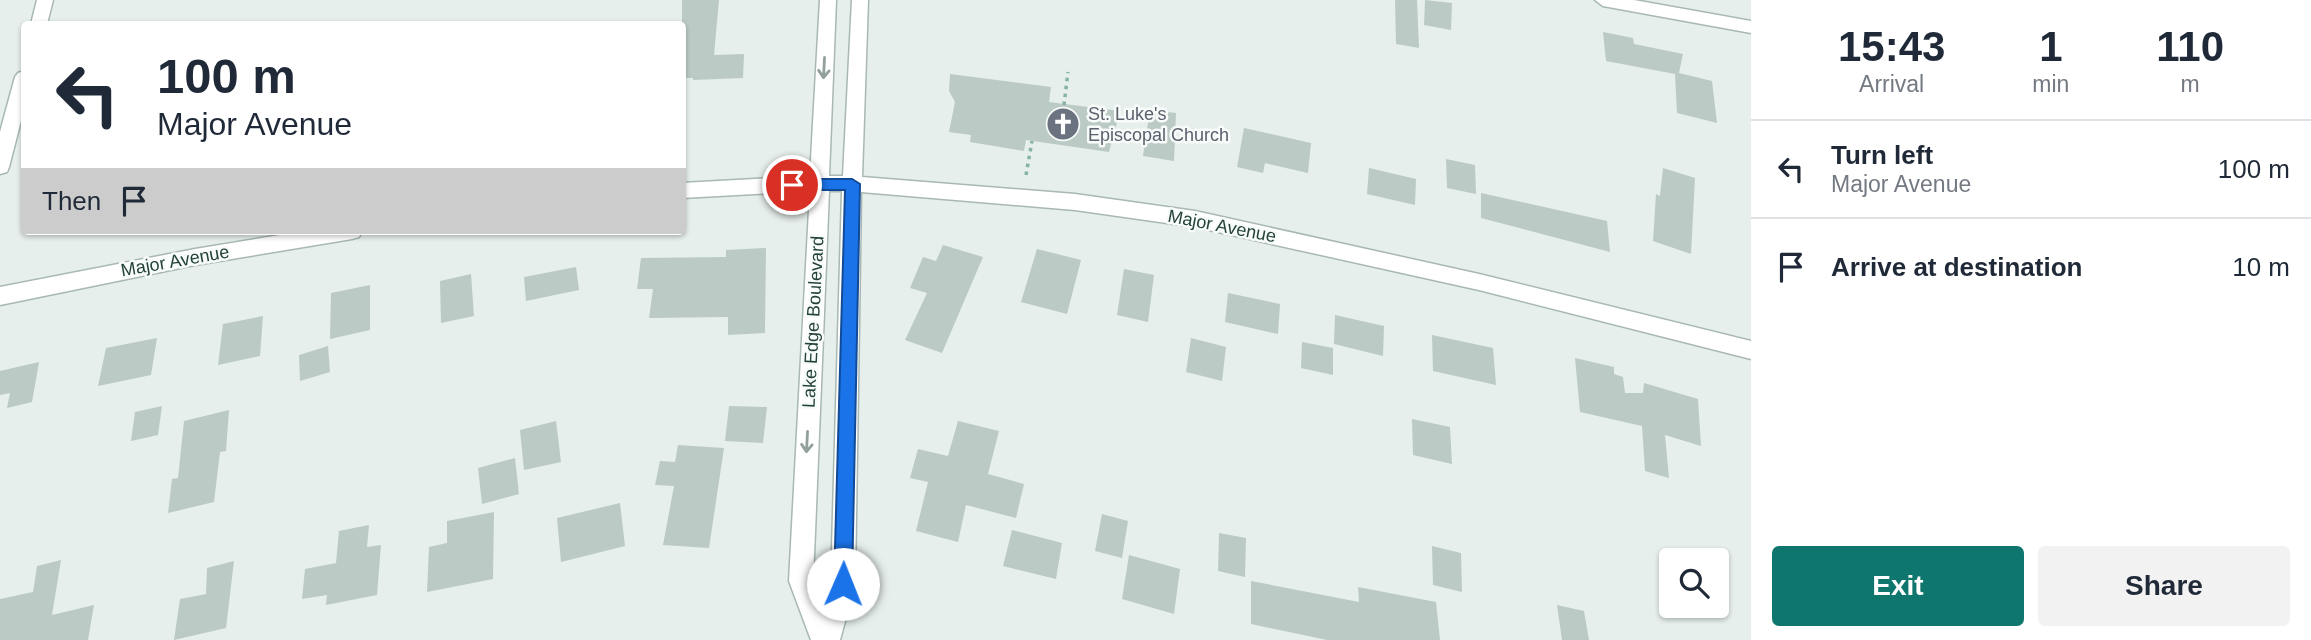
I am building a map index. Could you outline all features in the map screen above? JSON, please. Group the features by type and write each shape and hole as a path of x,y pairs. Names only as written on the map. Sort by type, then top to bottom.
{"street":[{"path":"40,21 45,0"},
{"name":"Lake Edge Boulevard","path":"825,640 801,581 828,0"},
{"name":"Lake Edge Boulevard","path":"825,640 843,584 852,184 860,0"},
{"path":"1604,0 1751,27"},
{"path":"0,167 21,88"},
{"name":"Major Avenue","path":"686,191 819,183 852,184 1021,197 1195,219 1479,282 1751,350"},
{"name":"Major Avenue","path":"0,296 195,257 328,235"}],"path":[{"path":"1063,113 1068,72"},
{"path":"1021,197 1032,141"}],"building":[{"path":"682,0 719,0 714,55 744,54 743,78 686,78 686,21 682,21"},
{"path":"1395,0 1417,0 1419,48 1396,44"},
{"path":"1425,0 1452,3 1451,30 1424,25"},
{"path":"1603,32 1633,38 1634,44 1683,54 1679,73 1712,81 1717,123 1677,113 1675,74 1606,61"},
{"name":"St. Luke's Episcopal Church","path":"950,74 1051,87 1049,102 1120,111 1109,152 1026,140 1024,151 970,142 971,135 949,132 955,102 949,91"},
{"path":"1150,110 1176,113 1174,161 1143,156"},
{"path":"1244,128 1311,143 1308,173 1265,163 1263,173 1237,167"},
{"path":"1446,159 1475,165 1476,194 1447,188"},
{"path":"1369,168 1416,179 1415,205 1367,194"},
{"path":"1663,168 1695,178 1691,254 1653,241 1656,194 1660,196"},
{"path":"1481,193 1607,221 1610,252 1481,218"},
{"path":"943,245 983,257 942,353 905,340 927,293 910,288 923,257 936,261"},
{"path":"766,248 765,333 728,335 728,317 649,318 653,289 637,289 641,258 726,257 726,250"},
{"path":"1037,249 1081,260 1067,314 1021,302"},
{"path":"576,267 579,290 526,301 524,277"},
{"path":"1124,269 1154,275 1148,322 1117,315"},
{"path":"471,274 474,316 441,323 440,281"},
{"path":"370,285 370,330 330,339 331,293"},
{"path":"1228,293 1280,304 1278,334 1225,322"},
{"path":"1335,315 1384,326 1383,356 1334,344"},
{"path":"263,316 260,356 218,365 223,324"},
{"path":"1432,335 1493,348 1496,385 1433,371"},
{"path":"157,338 151,375 98,386 106,348"},
{"path":"1191,338 1226,347 1222,381 1186,372"},
{"path":"1302,342 1333,348 1333,375 1301,368"},
{"path":"328,346 330,372 300,381 299,355"},
{"path":"1575,358 1614,367 1614,374 1623,377 1625,393 1643,393 1644,383 1698,399 1701,446 1665,435 1669,478 1645,471 1642,426 1580,412"},
{"path":"39,362 32,402 7,408 10,393 0,395 0,371"},
{"path":"162,406 158,435 131,441 135,412"},
{"path":"729,406 767,407 763,443 725,441"},
{"path":"229,410 226,451 220,452 214,502 168,513 172,479 178,478 184,421"},
{"path":"1412,419 1450,427 1452,464 1413,455"},
{"path":"556,421 561,462 524,470 520,430"},
{"path":"958,421 999,431 988,474 1024,484 1016,518 966,505 958,542 916,531 928,482 910,478 918,449 948,456"},
{"path":"678,445 724,448 709,548 663,545 674,486 655,485 660,461 675,462"},
{"path":"515,458 519,494 482,504 478,468"},
{"path":"620,503 625,546 561,562 557,518"},
{"path":"494,512 493,579 427,592 429,547 447,543 447,521"},
{"path":"1102,514 1128,521 1122,558 1095,551"},
{"path":"369,525 367,547 381,545 377,595 326,605 327,595 302,599 305,569 336,563 339,531"},
{"path":"1012,530 1062,543 1056,579 1003,566"},
{"path":"1219,533 1246,538 1245,577 1218,571"},
{"path":"1432,546 1461,553 1462,592 1433,585"},
{"path":"1129,555 1180,569 1174,614 1122,599"},
{"path":"61,560 52,615 94,605 88,640 0,640 0,599 33,592 37,566"},
{"path":"234,561 226,628 174,640 180,599 206,594 207,568"},
{"path":"1251,581 1359,602 1358,587 1436,602 1440,640 1327,640 1251,624"},
{"path":"1557,605 1584,611 1589,640 1562,640"}],"place":[{"name":"St. Luke's Episcopal Church","path":"1063,124"}],"route":[{"path":"792,185 852,184 843,584"}]}
